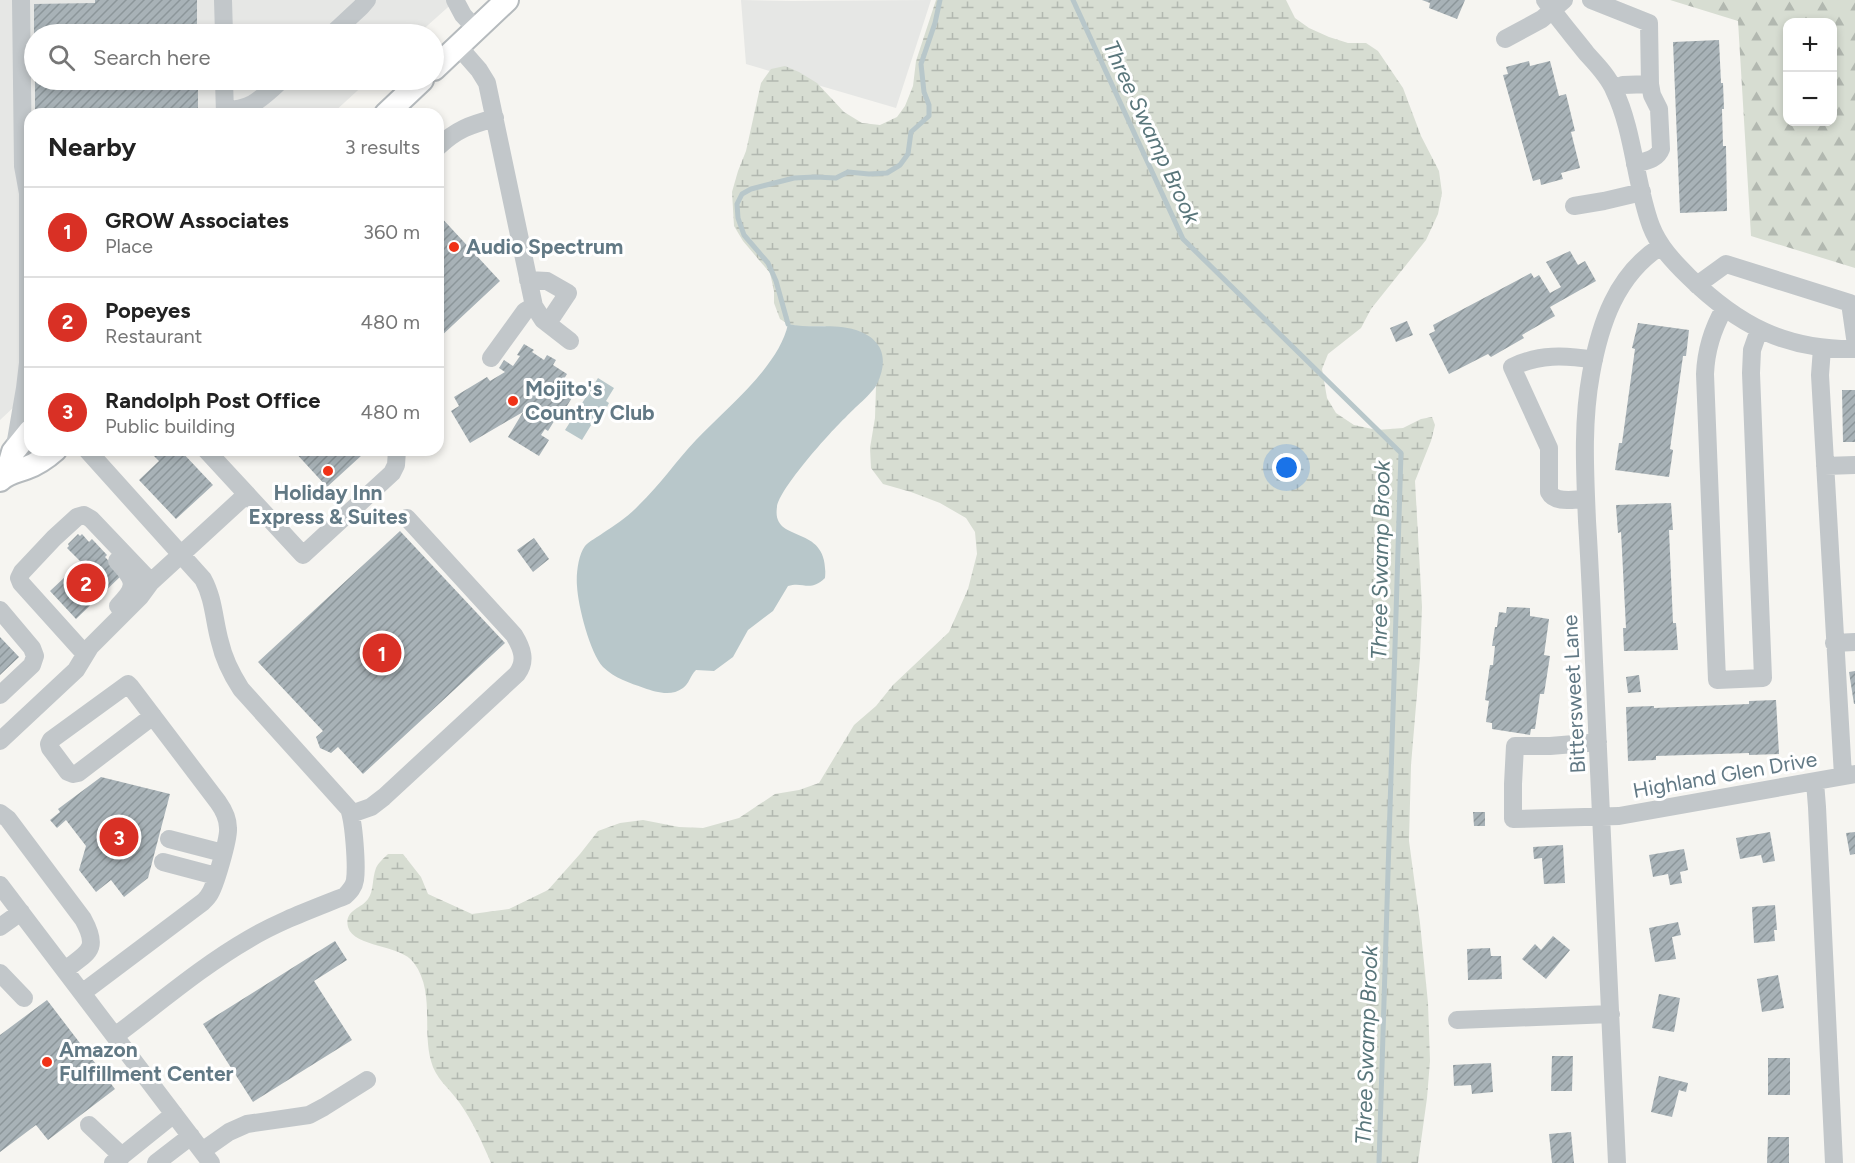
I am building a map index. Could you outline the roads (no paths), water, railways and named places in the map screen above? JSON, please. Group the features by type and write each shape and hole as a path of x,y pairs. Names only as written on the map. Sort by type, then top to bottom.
{"main road":[{"path":"444,59 507,0"},
{"path":"392,108 411,90"},
{"path":"24,439 4,466 18,471 39,463 48,456"}],"street":[{"path":"21,0 24,170"},
{"path":"224,0 224,24"},
{"path":"343,24 367,0"},
{"path":"455,0 460,10 476,29"},
{"path":"1591,0 1649,23 1650,84 1652,95 1659,109 1661,149 1659,154 1653,158 1635,164"},
{"path":"1505,39 1536,23 1554,4 1614,89 1622,110 1652,227 1661,246 1697,285 1724,309 1759,330 1792,342 1821,348 1855,349"},
{"path":"458,46 485,79 534,306 539,316 570,341"},
{"path":"1614,89 1623,85 1650,84"},
{"path":"224,90 225,108"},
{"path":"245,108 251,106 270,90"},
{"path":"444,142 462,128 495,118"},
{"path":"1574,206 1642,192"},
{"name":"Bittersweet Lane","path":"1617,1163 1586,499 1585,430 1588,393 1602,326 1618,289 1636,265 1661,246"},
{"path":"1697,285 1726,264 1850,303 1855,338"},
{"path":"528,280 547,281 568,292 548,324"},
{"path":"491,358 525,310 534,306"},
{"path":"1724,309 1709,341 1706,374 1717,680 1763,678 1751,373 1752,350 1759,330"},
{"path":"1821,348 1820,375 1834,643 1849,775"},
{"path":"1586,499 1557,500 1550,496 1549,448 1512,367 1549,356 1594,360"},
{"path":"4,466 24,391"},
{"path":"92,456 199,573 208,587 226,662 241,689 344,802 351,814 355,871 355,879 350,892 345,896 248,939 115,1036"},
{"path":"212,456 303,555 392,473 397,456"},
{"path":"1825,466 1855,465"},
{"path":"151,582 91,519 84,515 77,517 54,538 19,578 21,583 81,645 90,647 140,597 151,582 248,494"},
{"path":"0,741 76,670 84,634 91,633 129,595 132,583 127,571 77,517"},
{"path":"351,814 371,807 384,797 517,674 522,666 521,648 514,634 407,518"},
{"path":"0,610 35,652 35,660 0,695"},
{"path":"1834,643 1855,642"},
{"path":"82,993 203,902 209,896 223,853 228,827 221,806 153,716 128,684 51,740 50,748 68,772 78,773 153,716"},
{"name":"Highland Glen Drive","path":"1598,742 1515,746 1513,819 1602,818 1626,815 1849,775"},
{"path":"1815,782 1834,1163"},
{"path":"0,813 8,819 88,927 91,948 65,970"},
{"path":"169,839 223,853"},
{"path":"163,862 216,876"},
{"path":"0,885 202,1150"},
{"path":"0,927 21,912"},
{"path":"0,973 24,998"},
{"path":"1458,1020 1611,1014"},
{"path":"156,1163 202,1150 229,1132 247,1124 309,1115 367,1080"},
{"path":"89,1125 117,1160 174,1114"}],"waterway":[{"path":"788,324 776,281 768,263 744,235 738,218 737,204 742,194 751,189 794,178 836,178 848,172 887,173 900,165 908,154 911,132 929,116 921,64 940,0"},
{"name":"Three Swamp Brook","path":"1073,0 1183,239 1401,453 1379,1163"}],"place":[{"name":"Audio Spectrum","path":"454,247"},
{"name":"Mojito's Country Club","path":"513,401"},
{"name":"Holiday Inn Express & Suites","path":"328,471"},
{"name":"Popeyes","path":"86,583"},
{"name":"GROW Associates","path":"382,653"},
{"name":"Randolph Post Office","path":"119,837"},
{"name":"Amazon Fulfillment Center","path":"47,1062"}]}
